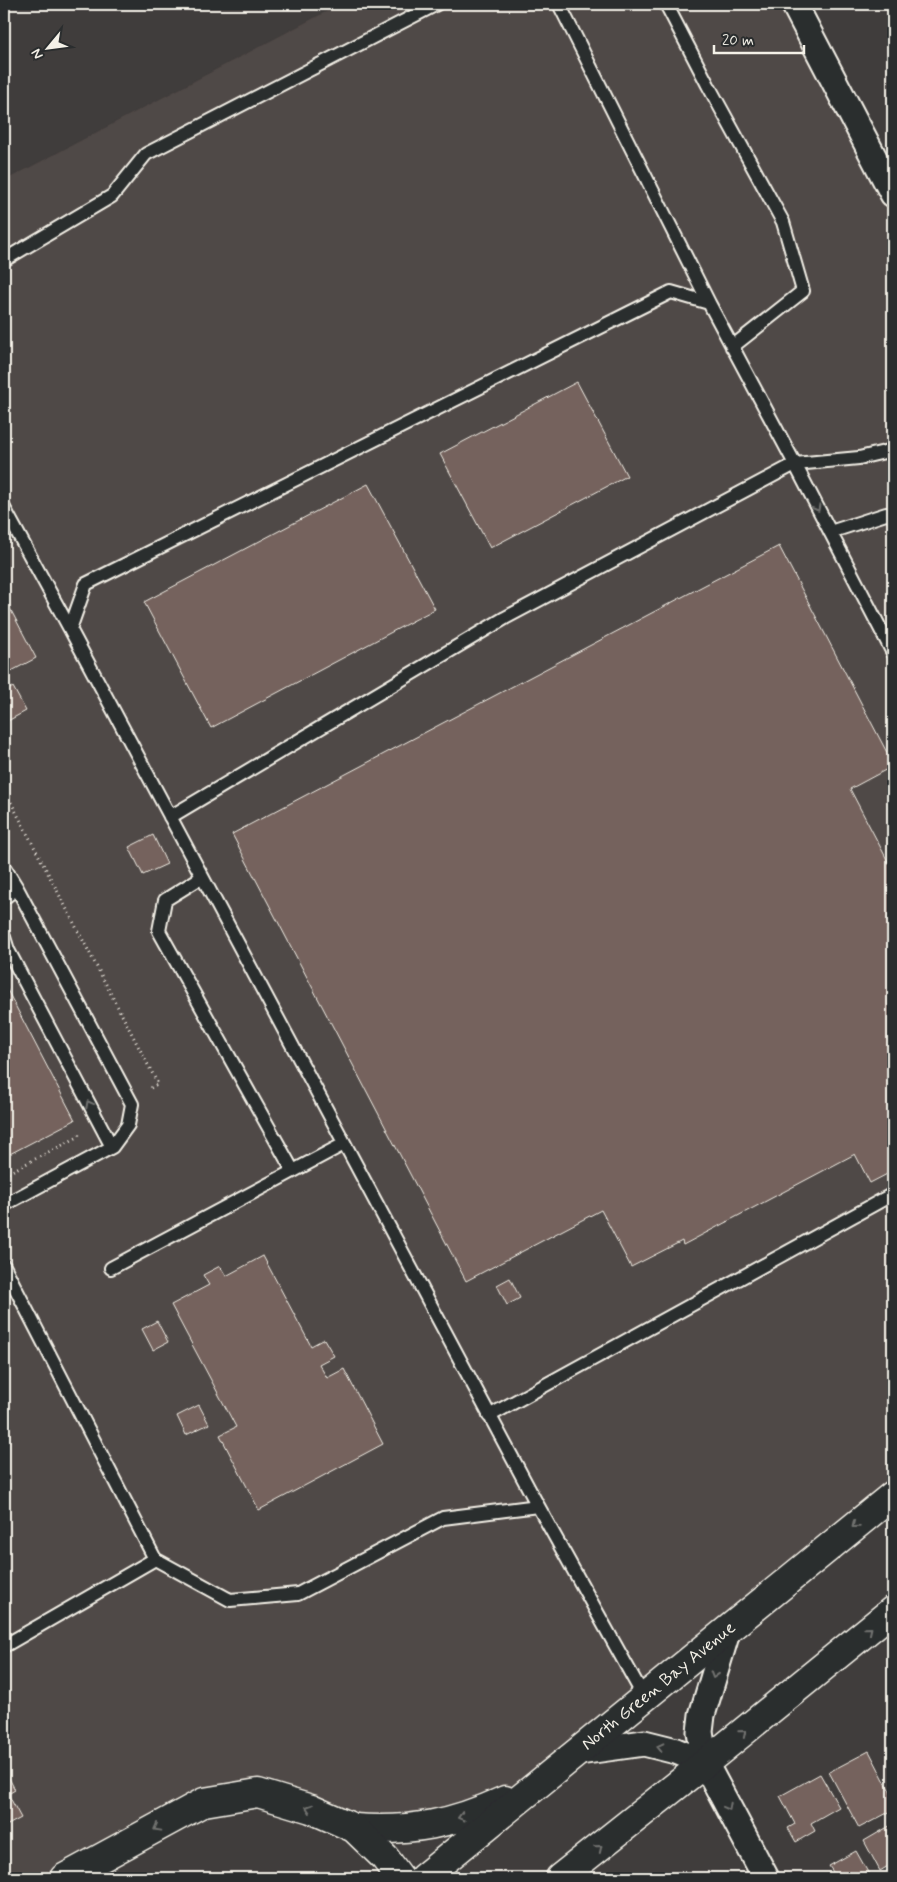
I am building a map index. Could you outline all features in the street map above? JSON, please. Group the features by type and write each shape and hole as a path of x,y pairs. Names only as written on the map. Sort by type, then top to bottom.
{"main road":[{"name":"North Green Bay Avenue","path":"423,1878 893,1495"},
{"path":"560,1878 893,1610"},
{"path":"354,1828 384,1830 424,1827 474,1814 538,1785"},
{"path":"64,1878 204,1802 258,1793 311,1808 354,1828 385,1858 400,1878"}],"street":[{"path":"794,4 893,194"},
{"path":"728,1629 702,1715 700,1732 705,1763 766,1878"},
{"path":"579,1752 644,1743 676,1751 705,1763"}],"lane":[{"path":"4,260 112,196 146,154 437,4"},
{"path":"559,4 709,303 893,653"},
{"path":"666,4 783,222 803,291 732,346"},
{"path":"70,629 86,584 671,292 709,303"},
{"path":"170,818 505,618 795,464 859,458 893,450"},
{"path":"4,508 538,1506 644,1697"},
{"path":"830,532 886,514 893,515"},
{"path":"4,867 132,1104 128,1125 112,1147 4,1205"},
{"path":"202,877 165,900 159,931 293,1171"},
{"path":"4,898 17,888"},
{"path":"4,937 8,950 112,1147"},
{"path":"112,1268 344,1144"},
{"path":"490,1416 893,1194"},
{"path":"4,1266 155,1559 230,1600 298,1594 443,1518 538,1506"},
{"path":"4,1646 155,1559"}],"path":[{"path":"4,790 158,1084"},
{"path":"4,1175 78,1137 81,1129"}],"shaded area":[{"path":"341,4 794,4 893,194 893,1497 538,1785 384,1830 258,1793 64,1878 4,1878 4,181"}],"building":[{"path":"885,4 893,4 892,18"},
{"path":"577,382 627,476 490,548 440,454"},
{"path":"368,484 435,609 211,728 144,602"},
{"path":"779,546 893,764 893,766 850,789 893,871 893,1171 870,1183 855,1154 683,1245 682,1241 631,1267 601,1210 466,1281 232,834"},
{"path":"4,597 36,658 4,675"},
{"path":"13,687 26,711 4,723 4,692"},
{"path":"153,835 167,864 143,875 129,847"},
{"path":"4,984 75,1120 4,1157"},
{"path":"263,1256 311,1346 324,1339 334,1356 319,1364 327,1378 344,1369 383,1444 259,1510 220,1435 236,1427 171,1305 209,1285 203,1275 220,1266 226,1276"},
{"path":"510,1278 520,1298 507,1305 497,1285"},
{"path":"157,1321 168,1342 153,1350 142,1329"},
{"path":"199,1405 209,1424 186,1435 177,1416"},
{"path":"869,1751 893,1797 893,1810 859,1828 829,1772"},
{"path":"4,1768 15,1790 8,1794 21,1818 4,1827"},
{"path":"820,1774 839,1807 811,1823 815,1831 796,1842 788,1828 795,1824 780,1796"},
{"path":"893,1824 893,1863 880,1871 864,1841"},
{"path":"856,1851 870,1876 867,1878 837,1878 829,1866"}]}
